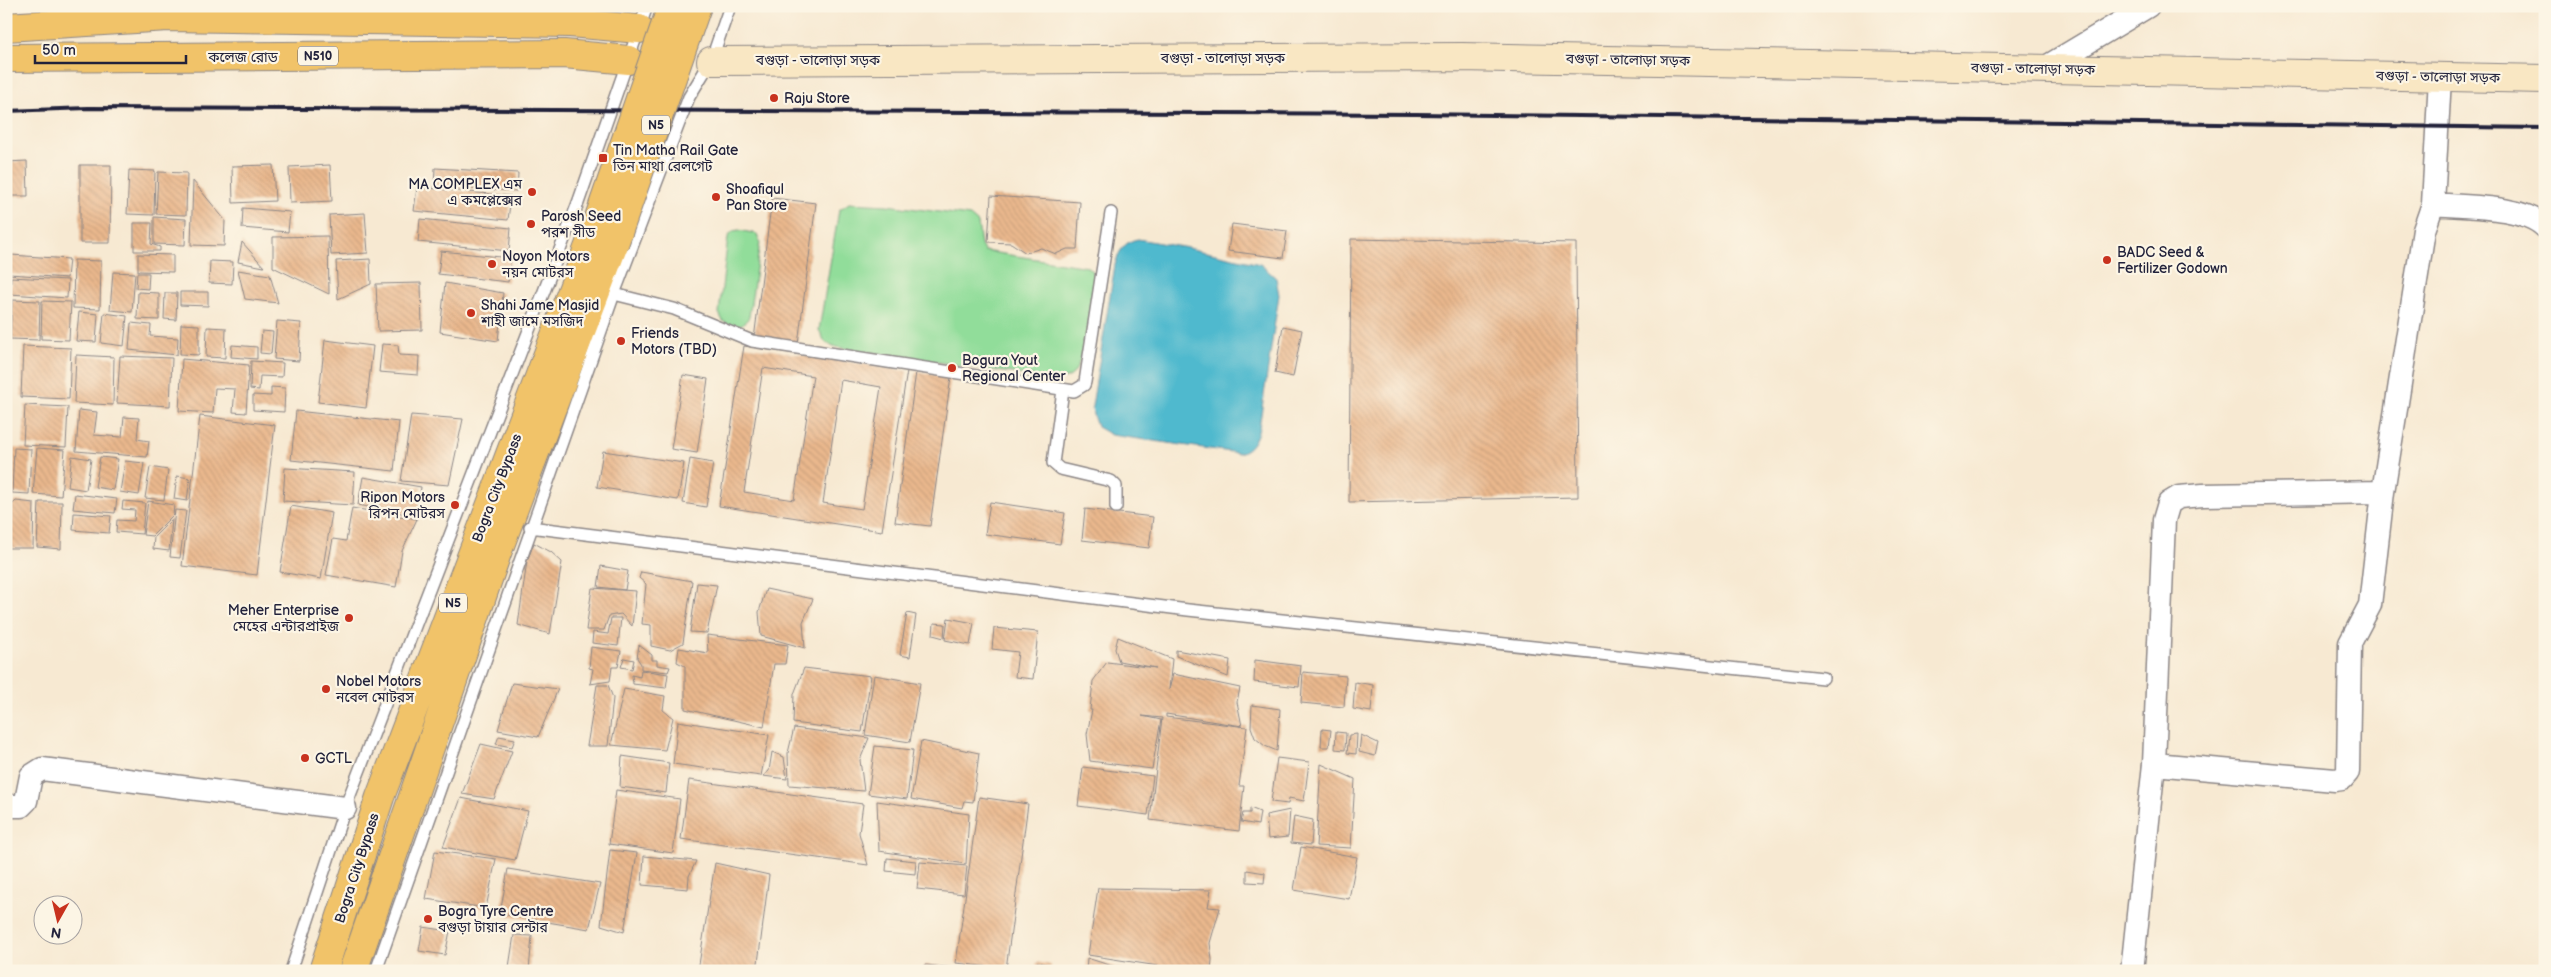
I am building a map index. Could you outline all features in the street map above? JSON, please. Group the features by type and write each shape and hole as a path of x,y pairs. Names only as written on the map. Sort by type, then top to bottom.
{"highway":[{"name":"Bogra City Bypass","path":"323,971 380,798 592,238 672,6"},
{"name":"Bogra City Bypass","path":"353,971 496,553 614,244 697,6"},
{"path":"6,28 168,17 560,23 637,35"},
{"name":"কলেজ রোড","path":"6,58 564,54 637,35"}],"street":[{"path":"2043,69 2148,6"},
{"name":"বগুড়া - তালোড়া সড়ক","path":"701,59 1462,57 2545,79"},
{"path":"2154,764 2335,780 2342,778 2348,772 2350,643 2370,605 2383,492 2424,230 2433,204 2440,78"},
{"path":"2433,204 2516,212 2537,220 2545,227"},
{"path":"2132,971 2154,764 2164,520 2169,503 2179,497 2203,495 2383,492"},
{"path":"6,806 22,806 26,801 31,776 42,769 345,808"}],"lane":[{"path":"376,971 530,527 614,294 690,97 701,59 730,6"},
{"path":"291,971 345,808 578,203 637,35 701,59"},
{"path":"614,294 674,309 752,341 1074,391 1084,385 1112,213"},
{"path":"1063,390 1053,463 1060,469 1111,481 1116,486 1116,507"},
{"path":"530,527 1188,610 1823,678"}],"green space":[{"path":"849,203 887,205 970,216 978,223 981,245 984,251 1088,267 1094,277 1092,312 1081,356 1073,374 1066,378 1052,379 836,347 825,342 819,330 839,210"},
{"path":"739,230 757,234 760,242 749,317 740,325 734,326 723,321 719,313 728,237 733,231"}],"water":[{"path":"1138,239 1260,264 1276,278 1279,295 1259,428 1253,443 1239,453 1111,435 1097,427 1092,406 1115,265 1122,248 1129,242"}],"building":[{"path":"600,6 621,6 620,10"},
{"path":"27,161 28,196 6,196 6,162"},
{"path":"80,165 111,165 110,243 80,243"},
{"path":"273,165 275,201 233,203 232,166"},
{"path":"330,165 332,201 290,203 289,167"},
{"path":"435,168 518,173 517,191 434,187"},
{"path":"129,170 155,171 154,215 127,214"},
{"path":"158,172 187,173 186,215 156,214"},
{"path":"193,181 225,220 224,246 191,245"},
{"path":"417,187 511,196 508,220 414,211"},
{"path":"991,196 1080,202 1077,249 1067,249 1056,254 1041,248 1026,253 1011,243 988,242"},
{"path":"772,198 816,203 798,344 754,339"},
{"path":"243,208 290,212 288,232 242,228"},
{"path":"365,213 368,253 331,255 329,215"},
{"path":"154,217 186,219 185,245 154,244"},
{"path":"420,219 511,228 509,251 418,242"},
{"path":"134,223 152,223 151,244 160,247 160,251 134,251"},
{"path":"1232,224 1287,231 1283,258 1228,251"},
{"path":"328,236 329,294 273,267 273,237"},
{"path":"1351,239 1576,243 1578,497 1349,502"},
{"path":"242,242 264,267 238,262"},
{"path":"441,251 511,258 508,282 438,274"},
{"path":"138,254 173,255 173,272 138,271"},
{"path":"11,255 69,259 67,278 9,274"},
{"path":"370,259 371,284 338,299 336,261"},
{"path":"74,260 101,261 100,309 73,308"},
{"path":"210,261 233,262 232,284 209,283"},
{"path":"238,270 270,275 278,303 245,299"},
{"path":"113,272 135,273 132,312 110,310"},
{"path":"137,273 149,273 148,289 136,288"},
{"path":"11,277 68,280 67,298 10,294"},
{"path":"421,283 422,330 378,331 376,284"},
{"name":"Shahi Jame Masjid শাহী জামে মসজিদ","path":"445,283 503,293 498,341 440,332"},
{"path":"138,292 159,293 159,320 137,319"},
{"path":"180,292 208,292 208,306 180,305"},
{"path":"165,293 177,293 176,320 164,319"},
{"path":"12,300 40,301 39,340 10,339"},
{"path":"42,301 71,302 69,340 41,339"},
{"path":"79,312 98,314 96,342 76,341"},
{"path":"104,313 127,316 124,346 101,343"},
{"path":"277,321 301,323 299,361 274,359"},
{"path":"131,323 151,325 150,336 178,338 177,355 129,350"},
{"path":"181,324 199,325 199,355 180,354"},
{"path":"1283,326 1302,330 1293,377 1275,373"},
{"path":"207,327 226,328 225,358 206,357"},
{"path":"262,331 273,332 271,354 260,353"},
{"path":"325,340 373,346 366,408 318,402"},
{"path":"382,344 398,345 399,355 419,356 418,375 379,372"},
{"path":"232,345 257,347 257,359 231,357"},
{"path":"23,346 71,348 69,399 21,397"},
{"path":"744,346 907,371 882,531 719,506","holes":["763,368 813,376 794,500 744,492","841,380 881,387 862,509 823,503"]},
{"path":"76,355 114,357 113,405 74,403"},
{"path":"120,356 172,358 170,406 117,403"},
{"path":"182,359 249,365 246,413 233,412 235,389 215,388 213,413 179,411"},
{"path":"251,361 283,363 282,377 260,376 259,390 250,389"},
{"path":"916,372 951,377 930,526 895,522"},
{"path":"683,375 708,379 697,453 671,449"},
{"path":"271,387 285,388 284,412 253,410 253,395 271,396"},
{"path":"25,405 68,407 66,447 23,445"},
{"path":"79,410 97,412 94,435 122,437 124,417 139,418 137,439 149,441 147,457 76,451"},
{"path":"296,411 399,422 394,471 291,460"},
{"path":"411,415 463,419 449,485 401,481"},
{"path":"200,416 275,425 257,575 182,566"},
{"path":"14,448 31,449 29,494 12,493"},
{"path":"37,448 65,450 61,496 33,494"},
{"path":"603,451 684,463 678,500 597,487"},
{"path":"72,456 91,459 86,490 68,487"},
{"path":"100,457 118,459 113,490 95,487"},
{"path":"690,459 713,463 706,507 683,503"},
{"path":"125,461 144,463 139,495 120,492"},
{"path":"150,467 168,470 164,500 145,498"},
{"path":"285,468 355,472 353,505 283,501"},
{"path":"177,476 190,478 187,501 174,499"},
{"path":"363,477 421,487 417,516 358,505"},
{"path":"75,494 117,499 115,513 73,509"},
{"path":"16,501 34,503 33,548 6,548 6,510"},
{"path":"123,501 145,503 142,534 116,532 117,520 134,521 135,510 122,509"},
{"path":"148,501 174,505 173,515 152,536 143,535"},
{"path":"39,502 62,502 61,549 37,547"},
{"path":"990,502 1065,513 1060,544 985,534"},
{"path":"291,506 332,513 321,579 280,572"},
{"path":"352,508 417,519 402,551 396,587 326,575 333,539 346,541"},
{"path":"1085,509 1153,517 1149,548 1082,540"},
{"path":"175,510 186,511 180,558 170,557"},
{"path":"74,513 111,516 109,533 73,530"},
{"path":"172,519 169,551 153,549 154,537"},
{"path":"534,543 551,552 562,562 550,634 518,625 527,561"},
{"path":"601,566 628,571 625,590 598,587"},
{"path":"641,572 692,581 683,643 670,650 651,646 651,625 642,624 646,584 639,578"},
{"path":"697,583 717,585 707,633 690,632"},
{"path":"592,588 636,591 632,626 621,614 609,616 604,630 586,630"},
{"path":"766,589 813,599 803,622 805,648 761,636 759,612"},
{"path":"907,613 916,615 910,657 900,655"},
{"path":"611,618 621,618 618,646 592,643 593,632 608,634"},
{"path":"948,618 974,623 970,645 945,640"},
{"path":"934,623 945,624 944,638 933,635"},
{"path":"994,628 1038,632 1033,679 1015,677 1018,652 992,649"},
{"path":"707,635 788,645 785,664 774,664 764,727 685,709 685,666 677,662 679,648 708,653"},
{"path":"1118,637 1172,659 1169,690 1173,674 1240,688 1237,702 1242,726 1166,714 1166,717 1247,727 1239,786 1244,786 1239,831 1150,820 1162,718 1142,716 1161,720 1152,769 1090,761 1087,734 1092,710 1090,710 1093,681 1107,662 1156,668 1119,661 1115,649"},
{"path":"639,645 652,655 652,660 657,660 657,665 670,667 668,672 641,669 641,664 637,658"},
{"path":"591,647 621,651 618,667 612,667 610,681 590,684 593,669 589,668"},
{"path":"1176,650 1230,660 1228,677 1176,656"},
{"path":"624,658 634,660 632,669 621,667"},
{"path":"1255,660 1301,666 1299,687 1254,682"},
{"path":"804,668 871,676 862,732 793,723 794,694"},
{"path":"641,670 668,674 666,688 633,684 632,675 640,677"},
{"path":"1303,672 1346,676 1344,707 1301,703"},
{"path":"874,675 920,683 910,742 865,735"},
{"path":"1355,682 1373,685 1371,712 1353,709"},
{"path":"512,683 558,689 538,737 498,730"},
{"path":"597,685 608,685 613,698 608,746 587,746"},
{"path":"624,689 665,696 663,710 673,718 665,750 611,745"},
{"path":"1252,705 1280,709 1277,751 1265,746 1255,738 1251,727"},
{"path":"678,721 769,735 761,776 673,764"},
{"path":"794,728 869,738 860,760 864,791 789,785 788,753"},
{"path":"1322,729 1331,730 1329,747 1321,747"},
{"path":"1336,732 1346,733 1345,750 1335,749"},
{"path":"1357,734 1356,754 1347,753 1349,735"},
{"path":"1361,735 1378,743 1375,756 1359,752"},
{"path":"499,736 515,739 512,747 496,744"},
{"path":"921,741 979,753 973,802 964,801 962,808 911,799"},
{"path":"481,744 512,751 494,799 462,794"},
{"path":"875,746 913,750 907,799 868,794"},
{"path":"772,752 784,757 787,779 763,776 769,771"},
{"path":"622,756 669,763 666,793 620,787"},
{"path":"1277,758 1309,762 1304,801 1289,798 1288,804 1271,802"},
{"path":"1321,764 1355,779 1351,848 1316,846"},
{"path":"1083,767 1153,776 1148,815 1078,806"},
{"path":"689,780 863,804 859,833 868,865 681,839"},
{"path":"616,790 680,799 673,853 609,844"},
{"path":"979,797 1028,804 1006,969 956,963"},
{"path":"461,798 528,811 515,860 443,847"},
{"path":"877,801 969,814 966,864 879,851"},
{"path":"1250,808 1260,812 1258,825 1241,822 1243,813 1250,813"},
{"path":"1290,810 1288,837 1268,839 1266,815"},
{"path":"1294,816 1313,820 1311,845 1291,843"},
{"path":"1301,847 1357,857 1349,899 1294,890"},
{"path":"610,850 637,853 624,932 601,925"},
{"path":"435,851 496,859 486,908 426,899"},
{"path":"644,856 696,861 689,876 688,889 642,885"},
{"path":"887,858 916,861 915,874 886,871"},
{"path":"920,862 967,866 964,894 917,889"},
{"path":"715,863 769,875 757,971 698,971"},
{"path":"508,869 600,884 589,929 500,914"},
{"path":"1247,870 1265,873 1264,883 1247,882"},
{"path":"1098,888 1211,890 1208,907 1220,908 1210,943 1211,971 1190,971 1088,955"},
{"path":"423,927 450,931 445,955 419,951"},
{"path":"514,935 532,936 529,971 509,967"},
{"path":"1087,958 1125,970 1125,971 1086,971"},
{"path":"1037,962 1051,965 1051,971 1035,971"},
{"path":"925,965 967,969 967,971 924,971"}],"railway":[{"path":"6,111 88,108 1417,114 2545,128"}],"place":[{"name":"Raju Store","path":"774,98"},
{"name":"Tin Matha Rail Gate তিন মাথা রেলগেট","path":"603,158"},
{"name":"MA COMPLEX এম এ কমপ্লেক্সের","path":"532,192"},
{"name":"Shoafiqul Pan Store","path":"716,197"},
{"name":"Parosh Seed পরশ সীড","path":"531,224"},
{"name":"BADC Seed & Fertilizer Godown","path":"2107,260"},
{"name":"Noyon Motors নয়ন মোটরস","path":"492,264"},
{"name":"Shahi Jame Masjid শাহী জামে মসজিদ","path":"471,313"},
{"name":"Friends Motors (TBD)","path":"621,341"},
{"name":"Bogura Yout Regional Center","path":"952,368"},
{"name":"Ripon Motors রিপন মোটরস","path":"455,505"},
{"name":"Meher Enterprise মেহের এন্টারপ্রাইজ","path":"349,618"},
{"name":"Nobel Motors নবেল মোটরস","path":"326,689"},
{"name":"GCTL","path":"305,758"},
{"name":"Bogra Tyre Centre বগুড়া টায়ার সেন্টার","path":"428,919"}]}
